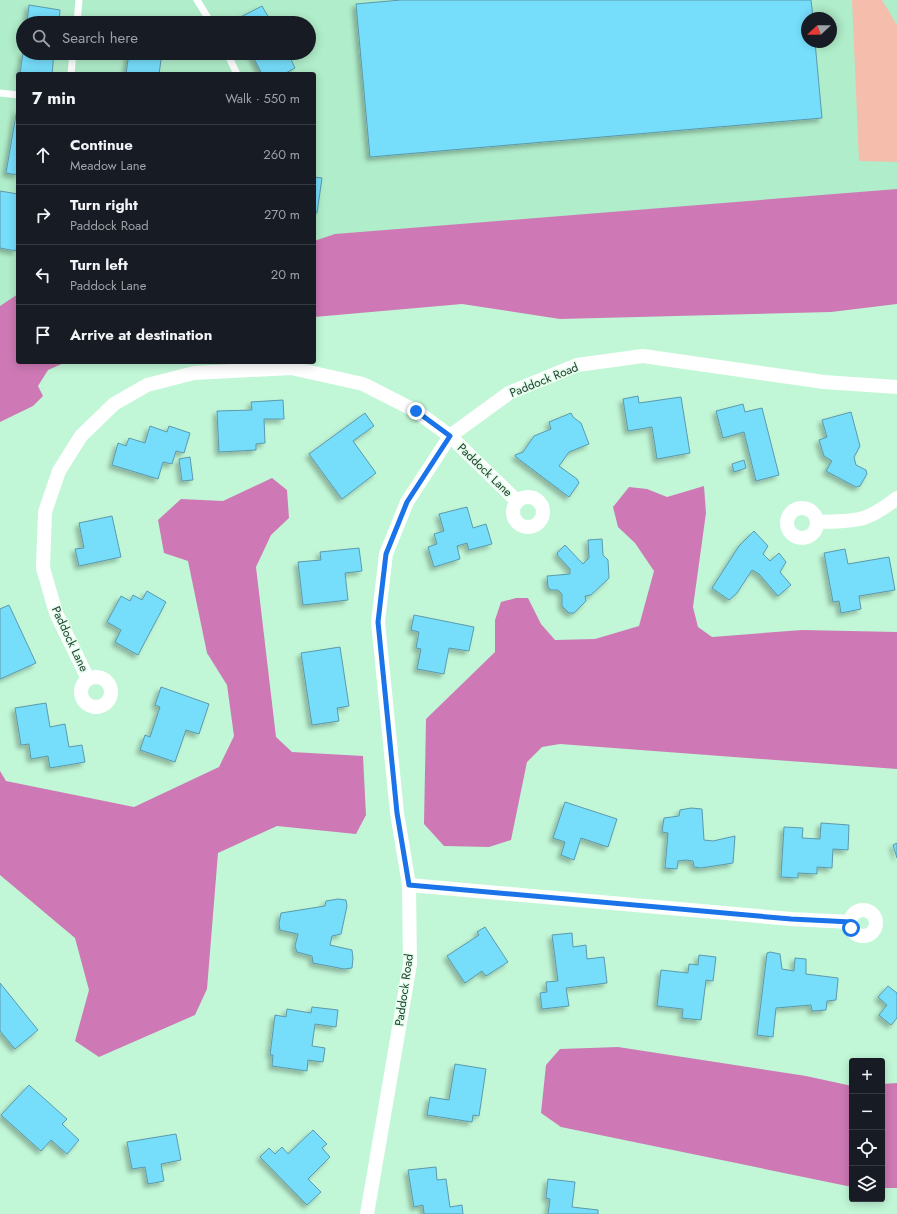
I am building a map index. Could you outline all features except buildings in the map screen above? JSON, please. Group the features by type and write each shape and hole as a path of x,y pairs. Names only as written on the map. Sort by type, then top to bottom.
{"street":[{"name":"Paddock Road","path":"367,1214 410,964 409,885 397,813 378,622 386,554 407,502 450,436 509,393 577,365 643,356 824,382 897,387"},
{"name":"Paddock Lane","path":"88,679 56,613 43,568 45,512 59,471 81,436 114,404 148,385 194,373 291,368 363,384 416,411 450,436 517,501"},
{"path":"817,522 858,521 880,512 897,498"},
{"path":"409,885 791,919 851,922"}],"lane":[{"path":"77,16 79,0"},
{"path":"197,0 207,16"},
{"path":"71,72 72,60"},
{"path":"230,60 236,72"},
{"path":"0,93 16,95"}],"shaded area":[{"path":"0,0 897,0 897,190 338,234 316,240 316,72 16,72 16,295 0,306"},
{"path":"852,0 882,0 897,25 897,162 859,161"},
{"path":"897,189 897,304 831,312 560,319 462,304 316,317 316,240 335,234"},
{"path":"16,295 16,364 62,364 48,370 38,386 43,396 33,406 0,422 0,306"},
{"path":"272,478 287,490 289,518 271,535 256,567 276,737 292,752 363,756 366,815 356,834 277,826 218,853 207,989 195,1015 99,1057 75,1041 89,990 75,938 0,875 0,771 6,781 134,807 219,767 234,736 227,685 207,653 188,561 164,553 158,520 181,499 223,501"},
{"path":"704,486 706,513 693,607 698,627 712,637 802,630 897,632 897,769 560,744 542,747 527,762 511,840 489,847 444,846 424,824 426,719 495,652 495,620 501,602 516,598 528,598 541,624 555,640 595,639 639,626 654,571 635,543 618,527 613,507 629,487 647,489 667,497"},
{"path":"618,1047 806,1076 849,1085 849,1186 561,1127 541,1113 546,1065 560,1049"},
{"path":"897,1083 897,1188 885,1188 885,1084"}],"route":[{"path":"416,411 450,436 407,502 386,554 378,622 397,813 409,885 791,919 851,922 851,928"}]}
